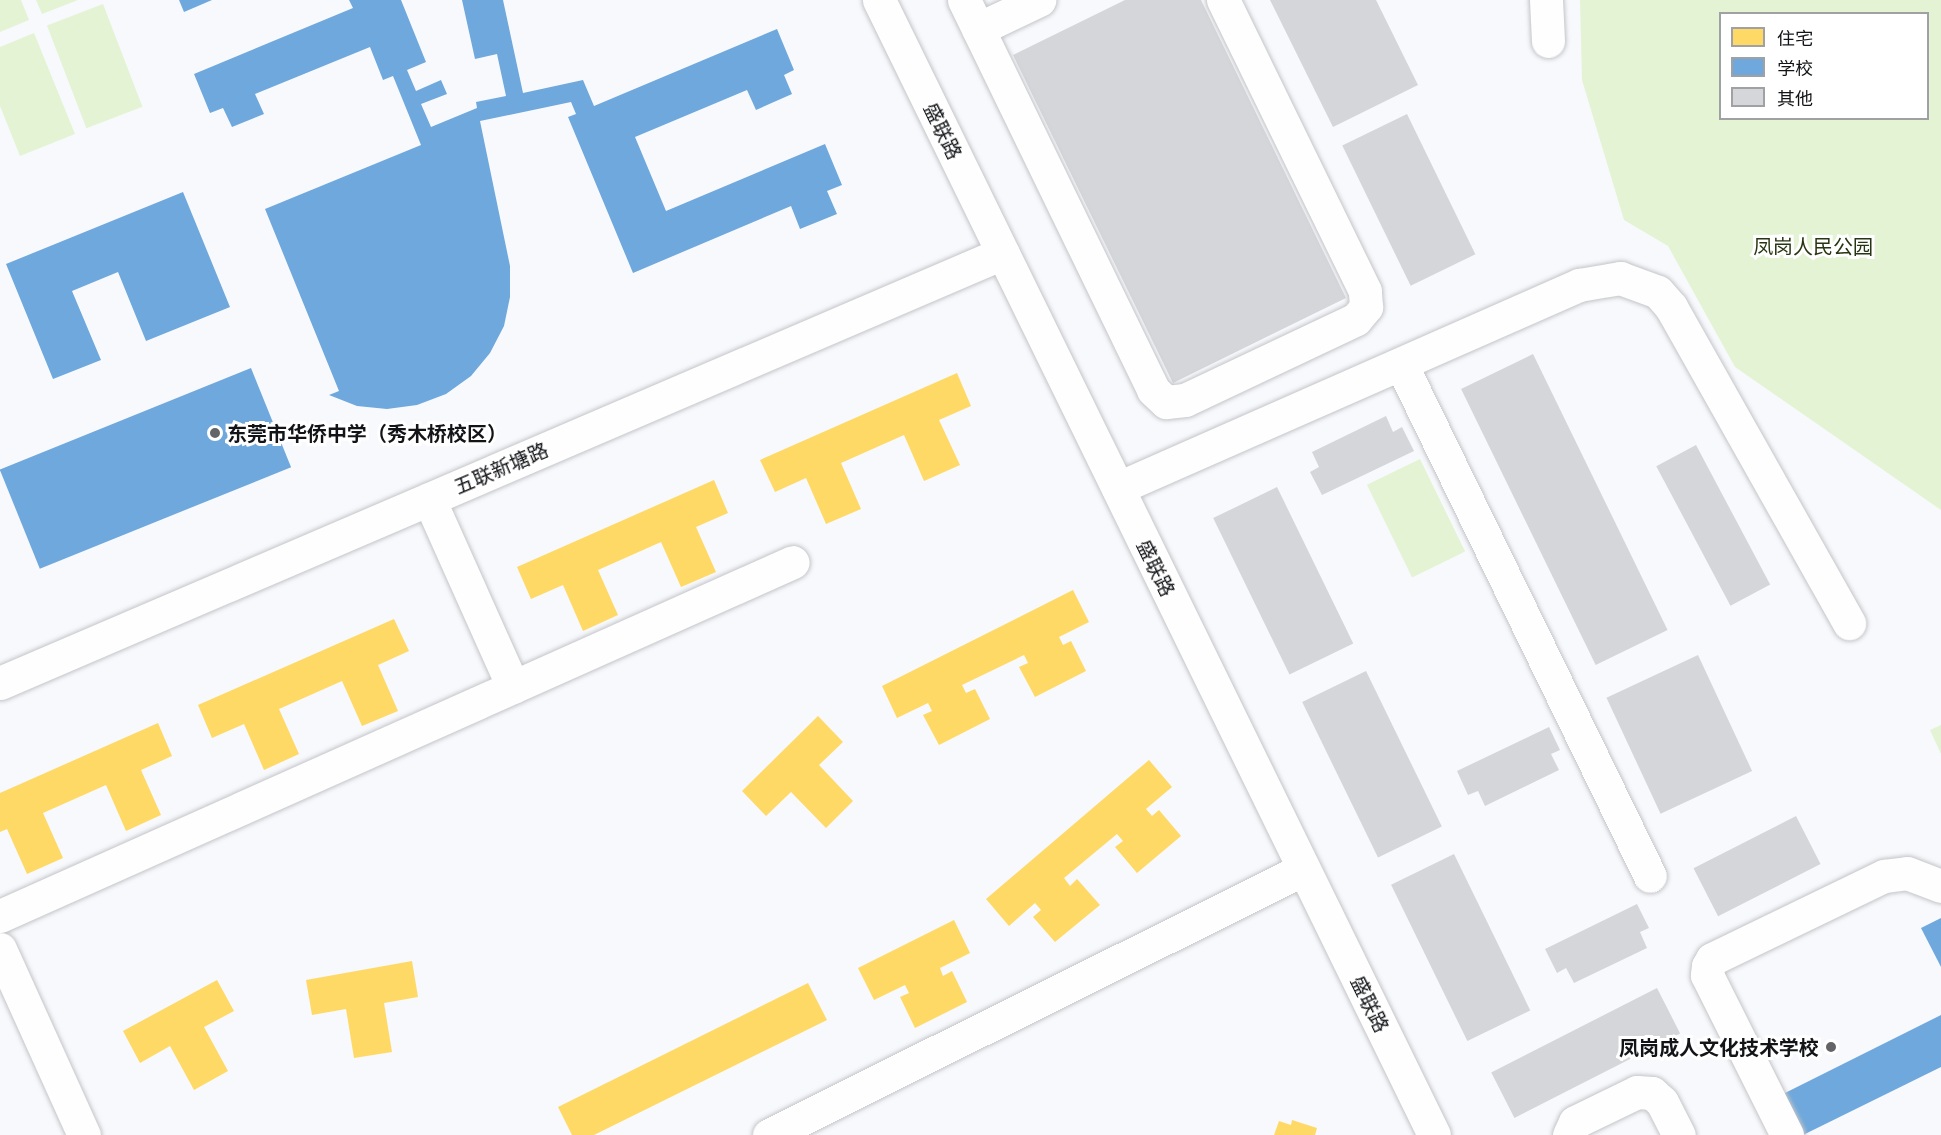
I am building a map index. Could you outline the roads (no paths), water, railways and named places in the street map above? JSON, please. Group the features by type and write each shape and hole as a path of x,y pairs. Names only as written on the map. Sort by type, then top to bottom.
{"street":[{"name":"盛联路","path":"879,0 1434,1135"},
{"path":"964,0 1153,390 1167,402 1185,400 1356,319 1366,307 1365,291 1223,0"},
{"path":"978,29 1039,0"},
{"path":"1546,0 1548,41"},
{"name":"五联新塘路","path":"0,683 1003,253"},
{"path":"1118,488 1599,279 1639,282 1658,292 1671,307 1849,623"},
{"path":"1401,364 1650,876"},
{"path":"429,499 513,687"},
{"path":"0,916 793,562"},
{"path":"769,1135 1304,870"},
{"path":"1787,1135 1707,975 1712,959 1884,876 1907,873 1941,886"},
{"path":"0,949 84,1135"},
{"path":"1569,1135 1575,1122 1637,1092 1652,1093 1662,1102 1679,1135"}],"place":[{"name":"东莞市华侨中学（秀木桥校区）","path":"215,433"},
{"name":"凤岗成人文化技术学校","path":"1831,1047"}],"park label":[{"name":"凤岗人民公园","path":"1813,246"}]}
